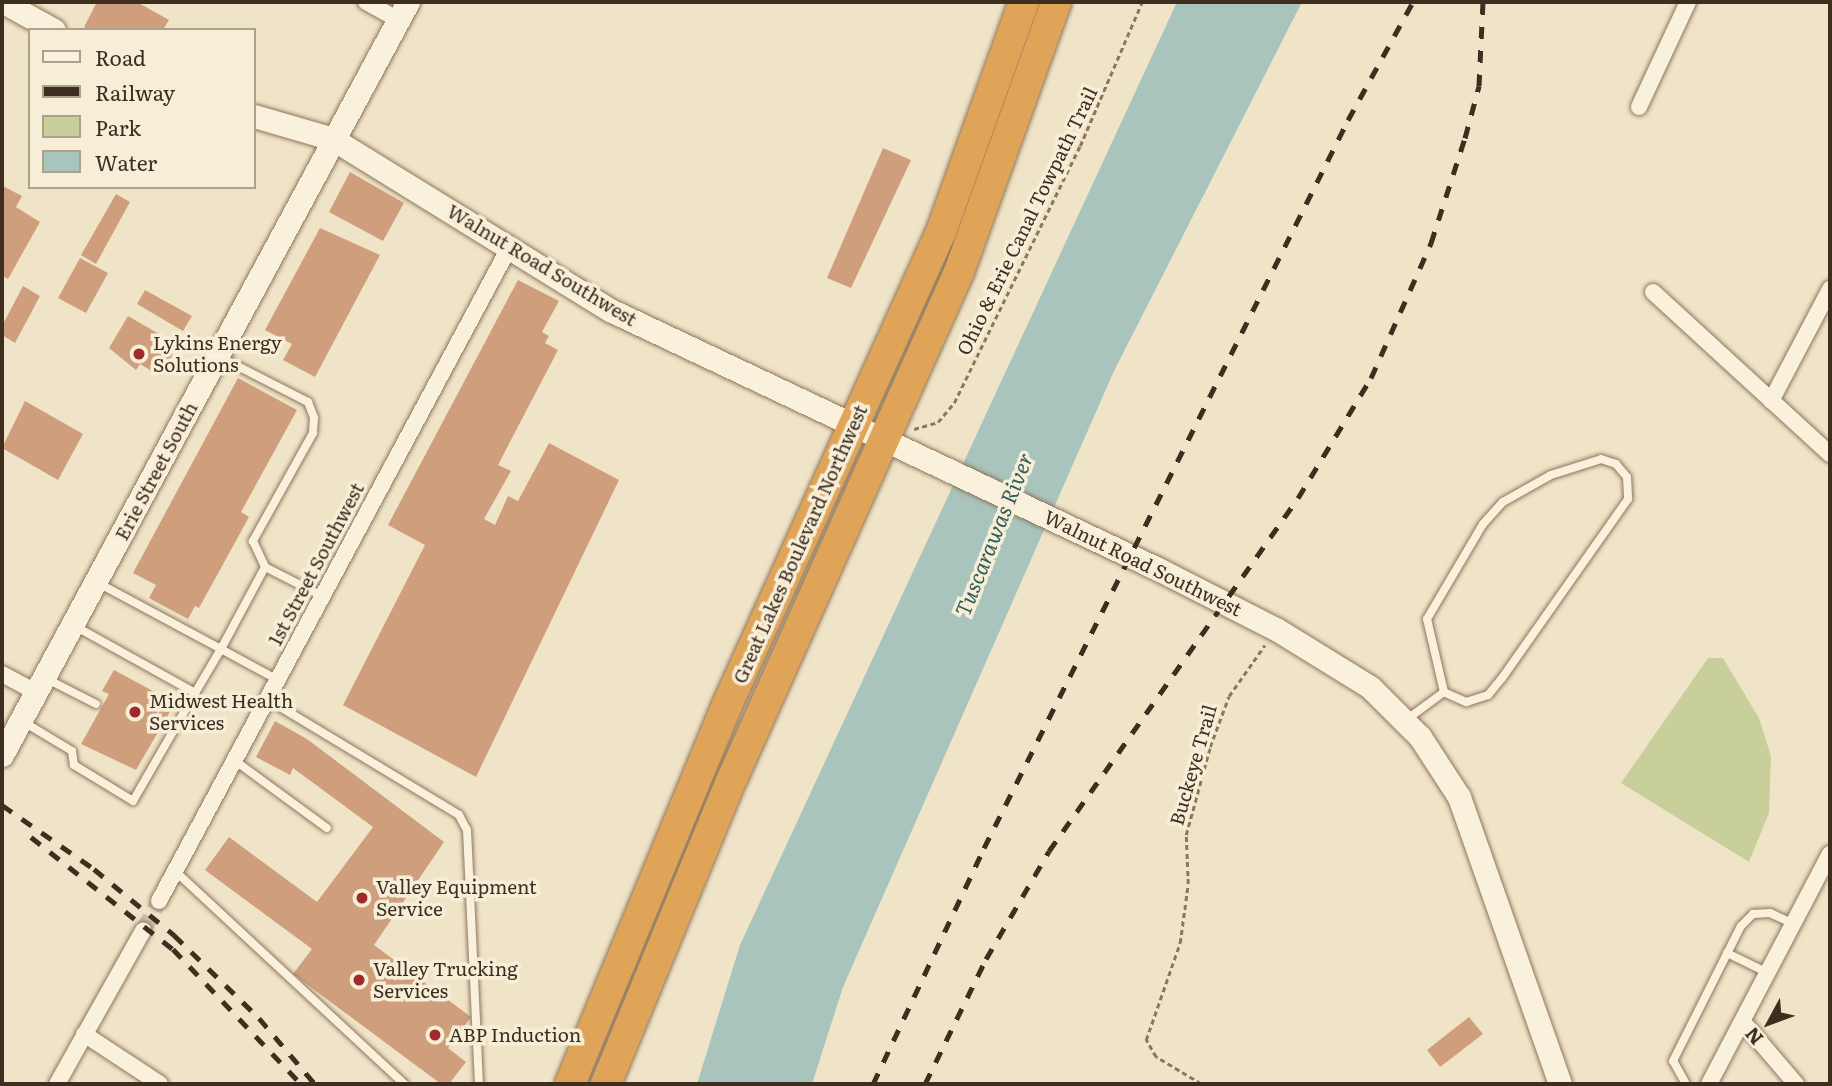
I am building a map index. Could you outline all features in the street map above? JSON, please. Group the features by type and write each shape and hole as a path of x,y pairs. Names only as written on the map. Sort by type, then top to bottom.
{"highway":[{"name":"Great Lakes Boulevard Northwest","path":"570,1084 717,730 946,221 1024,2"},
{"name":"Great Lakes Boulevard Northwest","path":"606,1084 732,779 884,442 988,196 1056,2"}],"main road":[{"path":"3,2 50,28"},
{"name":"Erie Street South","path":"2,755 403,11"},
{"name":"Walnut Road Southwest","path":"256,117 333,139 610,310 853,428 1101,541 1344,668 1406,720 1448,776 1469,818 1560,1084"}],"street":[{"path":"366,2 403,11"},
{"path":"1639,107 1688,2"},
{"name":"1st Street Southwest","path":"159,901 510,246"},
{"path":"1772,401 1830,289"},
{"path":"1653,292 1830,454"},
{"path":"2,674 40,685"},
{"path":"1709,1084 1830,855"},
{"path":"57,1084 143,931"},
{"path":"1743,1022 1796,1084"},
{"path":"84,1034 160,1084"}],"lane":[{"path":"218,356 308,402 314,418 313,433 253,541 265,567 322,596"},
{"path":"1601,459 1616,464 1627,477 1628,499 1502,678 1488,695 1466,702 1444,692 1427,619 1483,524 1503,502 1542,480 1601,459"},
{"path":"21,721 72,751 75,765 134,801 265,567"},
{"path":"96,582 278,680"},
{"path":"73,624 195,693"},
{"path":"40,685 96,704"},
{"path":"1406,720 1444,692"},
{"path":"267,699 459,815 467,830 479,1084"},
{"path":"234,760 327,828"},
{"path":"175,872 404,1084"},
{"path":"1686,1084 1673,1061 1727,953 1753,914 1770,913 1794,924"},
{"path":"1727,953 1768,973"}],"path":[{"name":"Ohio & Erie Canal Towpath Trail","path":"913,430 938,422 954,403 1086,133 1142,2"},
{"name":"Buckeye Trail","path":"1201,1084 1156,1057 1146,1040 1186,914 1186,835 1229,695 1267,642"}],"green space":[{"path":"1708,658 1723,658 1759,718 1771,756 1769,813 1749,862 1621,783"}],"water":[{"name":"Tuscarawas River","path":"1177,2 1302,2 1114,371 843,987 812,1084 697,1084 740,945"}],"building":[{"path":"97,2 137,2 169,20 164,28 84,27"},
{"path":"883,148 911,160 851,288 827,278"},
{"path":"350,172 404,203 383,241 329,212"},
{"path":"3,186 22,196 16,207 40,222 8,279 2,276"},
{"path":"116,194 130,202 96,264 81,255"},
{"path":"320,228 380,255 315,377 283,360 292,344 265,330"},
{"path":"80,258 108,273 86,313 58,298"},
{"path":"518,280 559,301 542,332 549,336 545,343 558,350 498,465 511,471 484,519 495,525 508,496 518,501 549,443 619,480 476,777 343,705 425,545 388,525"},
{"path":"23,286 40,296 15,343 2,335 2,326"},
{"path":"145,290 192,316 183,331 137,304"},
{"path":"128,316 178,345 160,376 140,364 136,370 109,348"},
{"path":"238,378 297,410 241,512 249,517 199,608 195,606 188,619 149,598 156,585 133,573"},
{"path":"25,401 83,434 58,480 2,448"},
{"name":"Midwest Health Services","path":"114,670 175,703 136,770 81,744 109,694 102,691"},
{"path":"275,721 307,739 444,842 374,945 471,1017 448,1048 466,1062 449,1084 441,1084 293,974 312,949 205,870 229,837 317,902 373,827 293,768 290,775 256,757"},
{"path":"1469,1017 1483,1034 1440,1067 1427,1050"}],"tunnel":[{"path":"143,931 159,901"}],"railway":[{"path":"873,1084 984,848 1348,120 1413,2"},
{"path":"925,1084 986,959 1049,851 1298,498 1371,378 1431,243 1465,138 1479,86 1483,2"},
{"path":"2,805 94,869 174,935 259,1018 315,1084"},
{"path":"31,837 173,949 301,1084"}],"place":[{"name":"Lykins Energy Solutions","path":"139,354"},
{"name":"Midwest Health Services","path":"135,712"},
{"name":"Valley Equipment Service","path":"362,898"},
{"name":"Valley Trucking Services","path":"359,980"},
{"name":"ABP Induction","path":"435,1035"}]}
